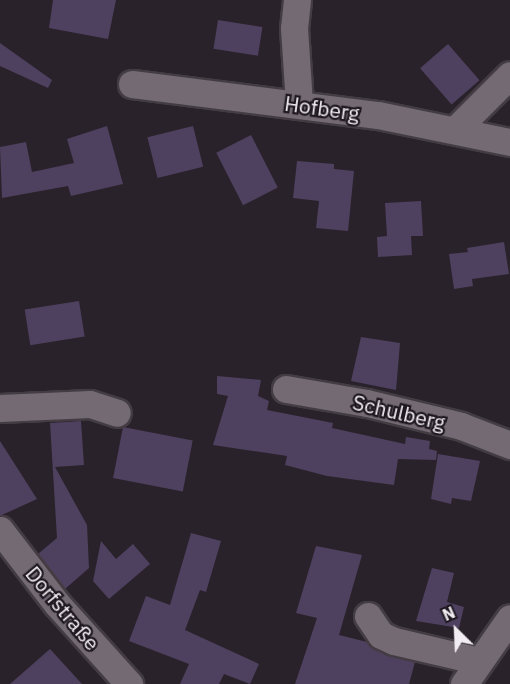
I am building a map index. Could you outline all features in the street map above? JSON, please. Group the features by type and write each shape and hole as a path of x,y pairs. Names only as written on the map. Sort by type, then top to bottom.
{"street":[{"path":"297,0 294,28 299,104"},
{"path":"456,129 510,75"},
{"name":"Hofberg","path":"132,84 299,104 456,129 510,142"},
{"name":"Schulberg","path":"286,388 461,426 510,445"},
{"path":"0,408 90,404 117,413"},
{"name":"Dorfstraße","path":"0,530 57,604 129,684"},
{"path":"368,616 381,635 394,641 479,661"},
{"path":"464,684 510,618"}],"building":[{"path":"53,0 116,0 108,39 49,28"},
{"path":"218,20 262,27 258,56 213,49"},
{"path":"0,43 52,80 48,88 0,66"},
{"path":"448,44 479,80 452,105 420,68"},
{"path":"107,126 123,184 71,196 68,186 2,198 0,147 26,142 32,172 74,163 67,139"},
{"path":"193,126 203,167 158,178 147,137"},
{"path":"251,135 278,188 243,205 216,153"},
{"path":"297,161 334,164 334,169 354,171 348,231 316,228 319,201 293,198"},
{"path":"421,201 423,236 411,236 412,255 378,257 377,237 387,236 385,203"},
{"path":"504,242 509,274 472,279 473,286 454,289 449,254 468,252 467,248"},
{"path":"79,301 85,337 30,345 25,310"},
{"path":"361,337 400,343 396,390 351,381"},
{"path":"217,376 261,380 258,396 269,401 267,410 333,423 332,428 405,444 406,437 430,441 429,449 437,451 436,460 398,459 394,485 327,476 285,465 287,456 213,445 228,396 217,394"},
{"path":"81,421 84,465 55,467 87,525 89,568 65,589 38,554 57,538 50,423"},
{"path":"123,427 193,441 183,492 113,478"},
{"path":"0,441 37,499 2,515 0,515"},
{"path":"438,454 480,461 471,501 452,498 451,504 431,499"},
{"path":"191,533 221,541 206,592 200,590 185,630 259,664 250,684 224,674 219,684 180,684 189,664 129,641 146,596 170,605"},
{"path":"101,541 116,559 133,544 150,564 109,599 93,581"},
{"path":"316,546 362,555 339,635 367,642 388,655 415,662 409,684 295,684 317,618 296,613"},
{"path":"432,568 454,573 447,602 464,607 459,628 416,621"},
{"path":"50,649 82,684 10,684"}]}
